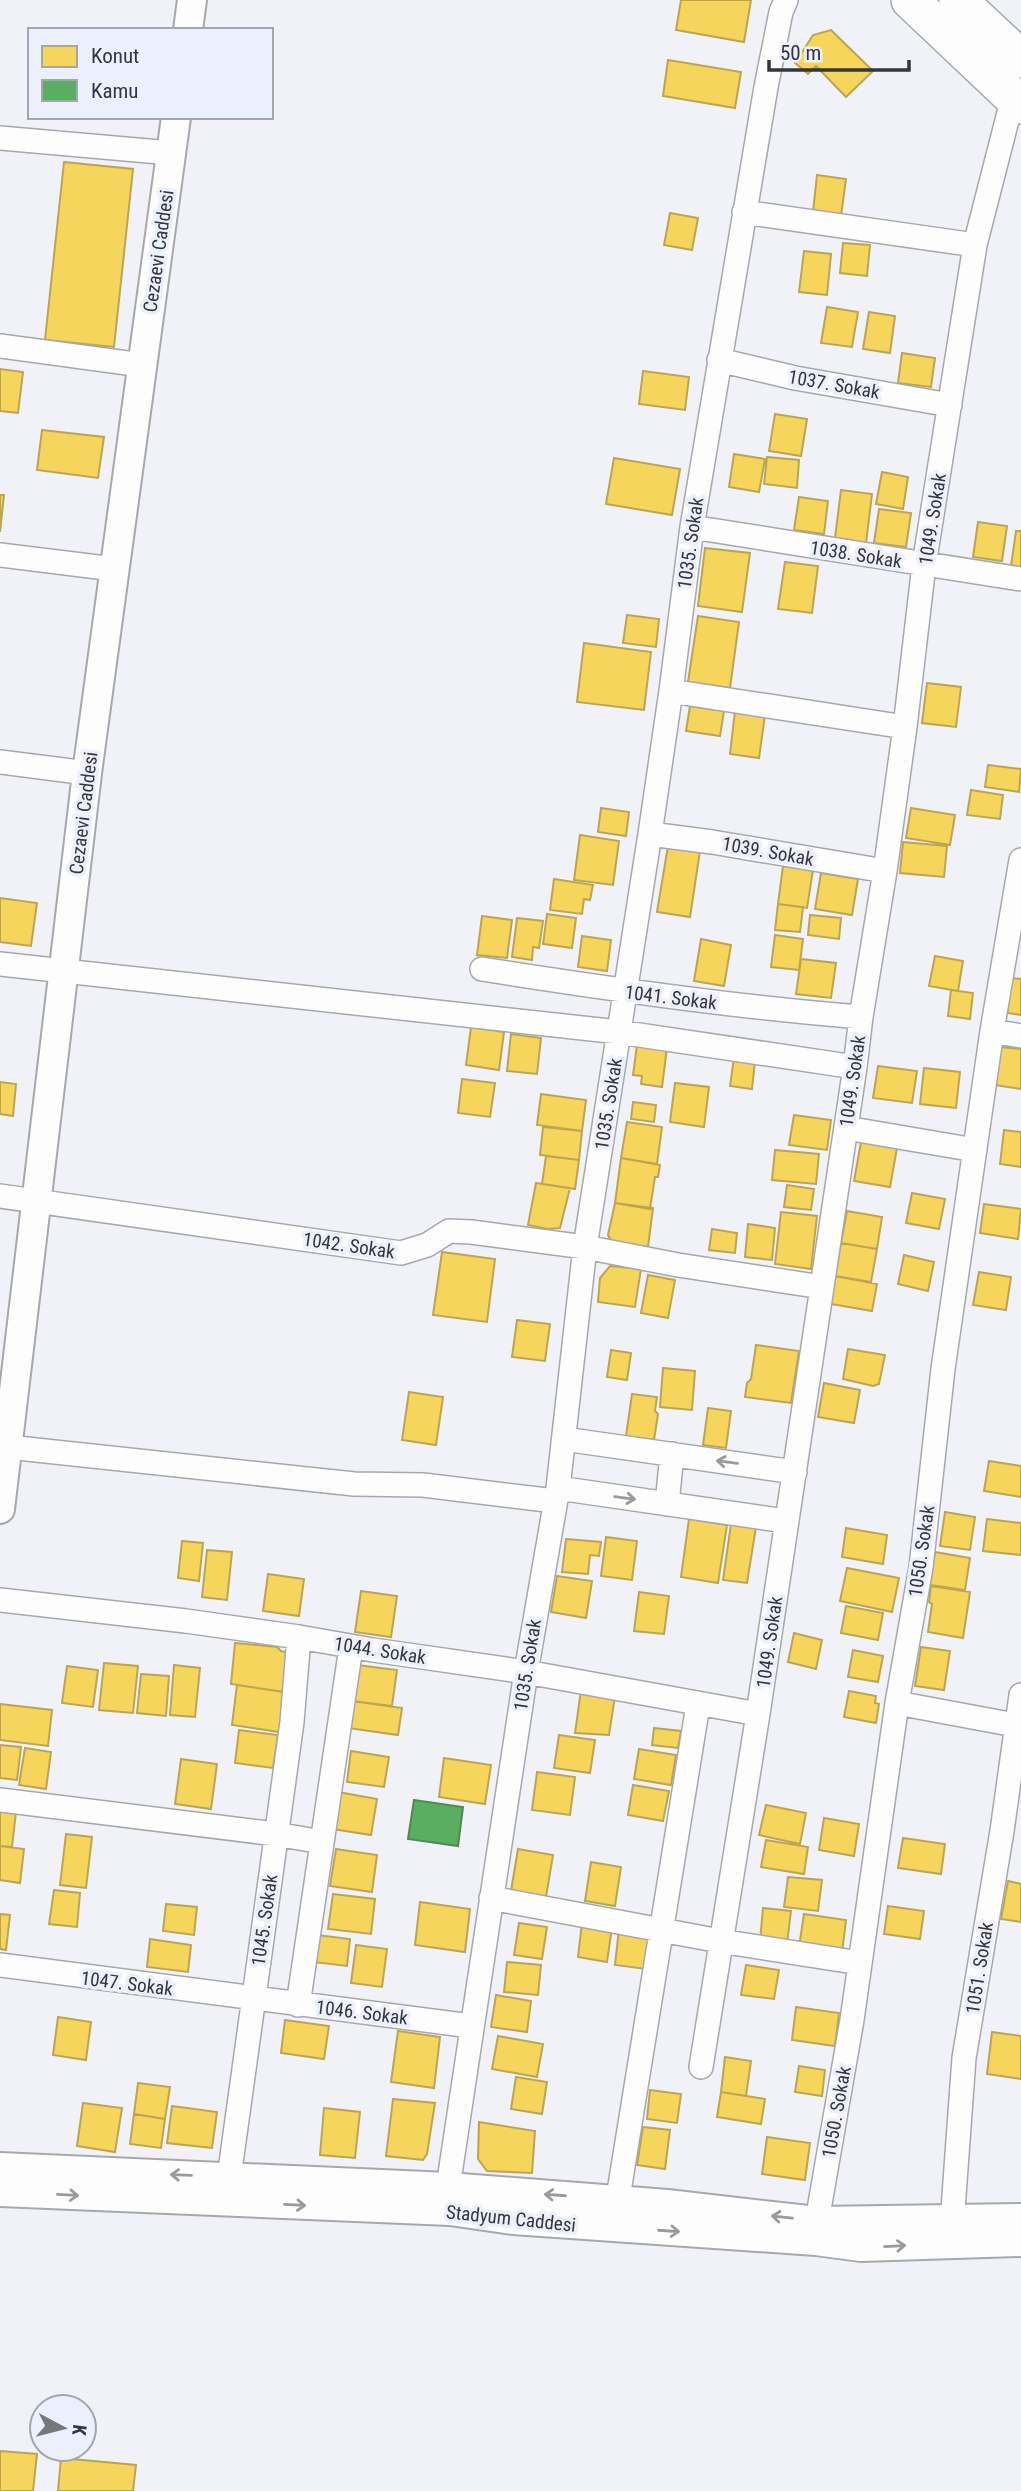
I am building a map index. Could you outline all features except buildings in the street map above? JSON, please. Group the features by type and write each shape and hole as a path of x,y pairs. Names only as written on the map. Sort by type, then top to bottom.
{"highway":[{"path":"910,0 1017,101"},
{"path":"958,0 1021,59"}],"street":[{"path":"188,28 192,0"},
{"name":"1035. Sokak","path":"449,2199 471,2026 556,1495 585,1247 650,834 692,527 766,87 781,12 786,0"},
{"name":"1049. Sokak","path":"701,2067 795,1472 861,1017 885,872 924,565 975,245 1017,101"},
{"name":"Cezaevi Caddesi","path":"0,1509 8,1447 7,1398 37,1202 87,773 176,119"},
{"path":"0,138 171,153"},
{"path":"744,212 975,245"},
{"path":"0,346 142,365"},
{"name":"1037. Sokak","path":"719,360 795,378 950,405"},
{"name":"1038. Sokak","path":"692,527 1021,579"},
{"path":"0,555 114,569"},
{"path":"671,691 905,727"},
{"path":"0,762 87,773"},
{"name":"1039. Sokak","path":"650,834 885,872"},
{"name":"1050. Sokak","path":"817,2231 920,1567 943,1368 992,1031 1021,860"},
{"path":"0,964 619,1031 855,1067"},
{"name":"1041. Sokak","path":"482,969 781,1011 861,1017"},
{"path":"992,1031 1021,1036"},
{"path":"846,1128 975,1150"},
{"name":"1042. Sokak","path":"0,1196 401,1253 427,1245 449,1231 585,1247 678,1265 822,1287"},
{"path":"564,1438 795,1472"},
{"path":"8,1447 354,1484 423,1485 667,1504 786,1521"},
{"path":"667,1504 672,1454"},
{"name":"1044. Sokak","path":"0,1600 299,1637 526,1672 758,1714"},
{"name":"1045. Sokak","path":"227,2189 292,1722 299,1637"},
{"path":"298,2004 351,1647"},
{"name":"1051. Sokak","path":"951,2232 964,2058 1002,1831 1021,1695"},
{"path":"897,1703 1015,1725"},
{"path":"615,2214 698,1704"},
{"path":"0,1800 322,1842"},
{"path":"491,1898 720,1941 860,1963"},
{"name":"1047. Sokak","path":"0,1965 253,1999"},
{"name":"1046. Sokak","path":"253,1999 471,2026"},
{"path":"0,2167 227,2189"},
{"name":"Stadyum Caddesi","path":"0,2192 227,2189 449,2199 513,2220 615,2214 817,2231 860,2247 951,2232 1021,2242"},
{"path":"951,2232 1021,2218"}]}
